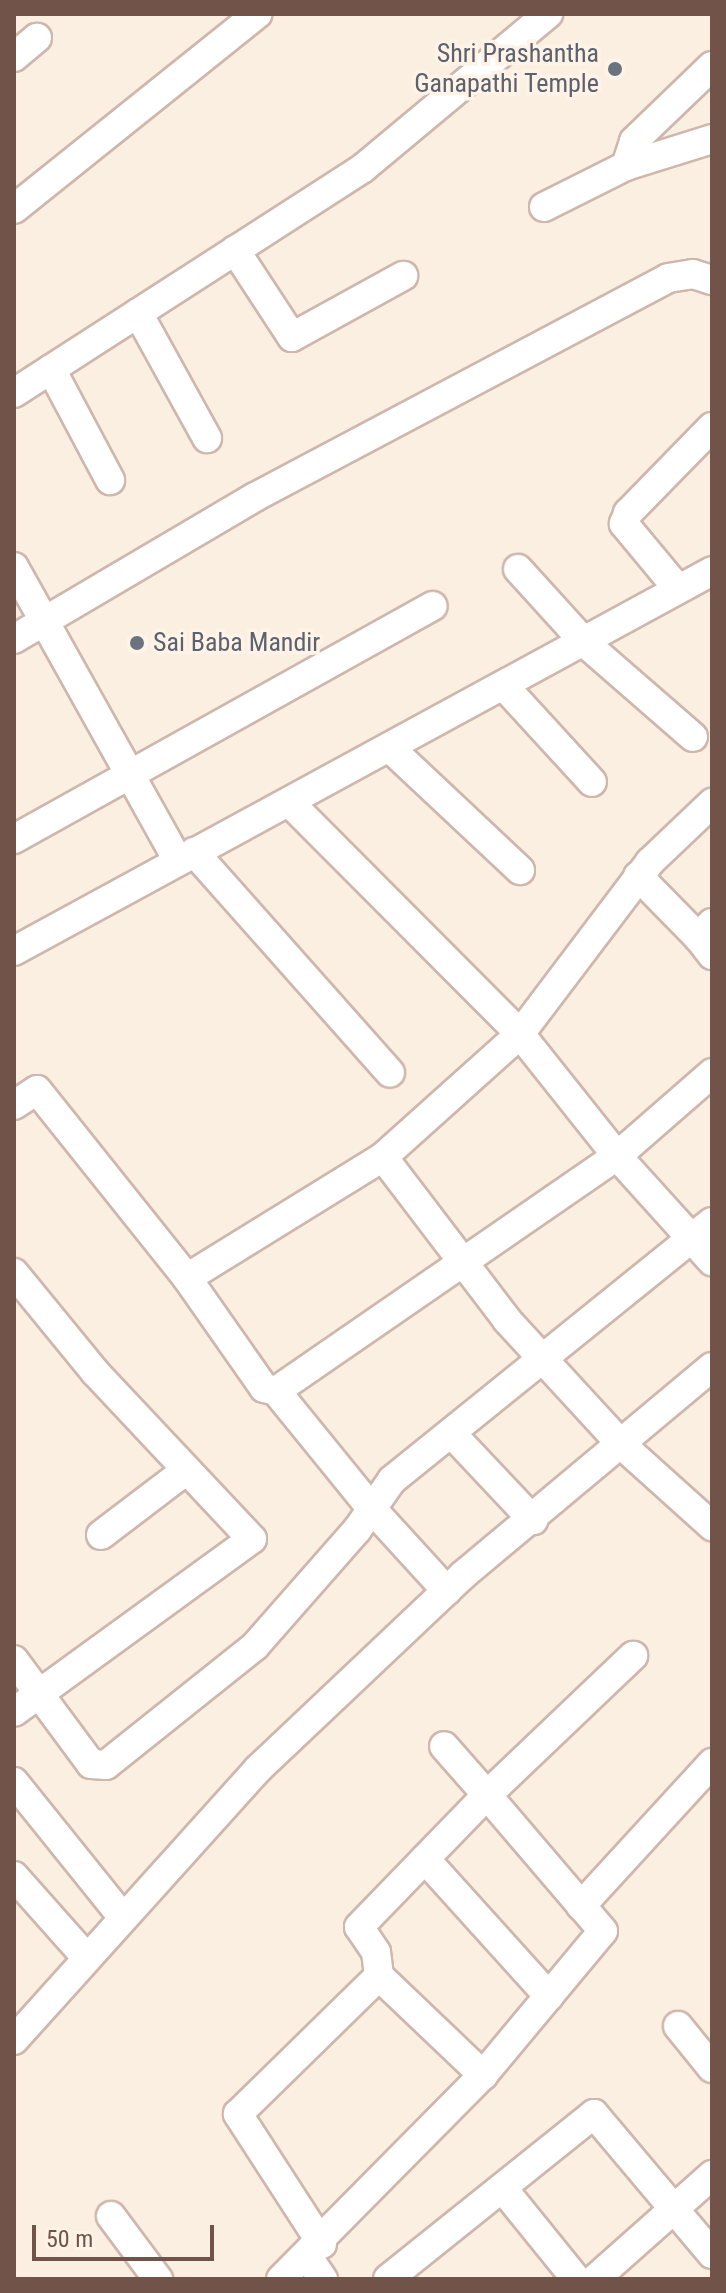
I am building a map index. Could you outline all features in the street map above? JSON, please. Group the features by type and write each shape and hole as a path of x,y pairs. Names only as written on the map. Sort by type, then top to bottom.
{"street":[{"path":"14,209 257,14"},
{"path":"14,393 400,141 546,15"},
{"path":"14,57 37,38"},
{"path":"626,166 634,141 712,66"},
{"path":"544,207 626,166 707,145"},
{"path":"235,250 292,337 403,276"},
{"path":"14,639 255,497 668,278 693,274 712,280"},
{"path":"138,313 207,438"},
{"path":"51,369 110,480"},
{"path":"678,589 624,524 628,513 708,440"},
{"path":"14,567 130,778 186,856 390,1073"},
{"path":"518,569 585,643 693,737"},
{"path":"14,951 186,856 291,804 712,571"},
{"path":"14,839 130,778 432,606"},
{"path":"504,686 592,782"},
{"path":"391,749 520,870"},
{"path":"187,1278 383,1157 520,1034 638,876 712,803"},
{"path":"291,804 520,1034 617,1156 703,1229 712,1261"},
{"path":"638,876 707,938"},
{"path":"276,1391 617,1156 712,1073"},
{"path":"14,1105 37,1090 187,1278 264,1388 276,1391 372,1509 447,1591"},
{"path":"383,1157 461,1263 540,1356 623,1446 712,1526"},
{"path":"14,1660 91,1764 106,1765 255,1646 372,1509 392,1480 540,1356 703,1229"},
{"path":"14,1273 185,1471 252,1539 14,1712"},
{"path":"14,2040 121,1915 258,1769 447,1591 623,1446 712,1367"},
{"path":"451,1433 533,1520"},
{"path":"101,1535 185,1471"},
{"path":"483,2075 379,1976 376,1952 359,1927 487,1795 633,1656"},
{"path":"281,2279 318,2260 483,2075 603,1931 444,1746"},
{"path":"581,1906 712,1763"},
{"path":"14,1782 121,1915"},
{"path":"425,1859 549,1996"},
{"path":"14,1876 85,1956"},
{"path":"318,2260 238,2114 379,1976"},
{"path":"678,2026 712,2068"},
{"path":"388,2279 504,2190 594,2114 675,2206 712,2254"},
{"path":"595,2279 712,2175"},
{"path":"504,2190 576,2279"},
{"path":"111,2216 158,2279"}],"place":[{"name":"Shri Prashantha Ganapathi Temple","path":"615,69"},
{"name":"Sai Baba Mandir","path":"137,643"}]}
